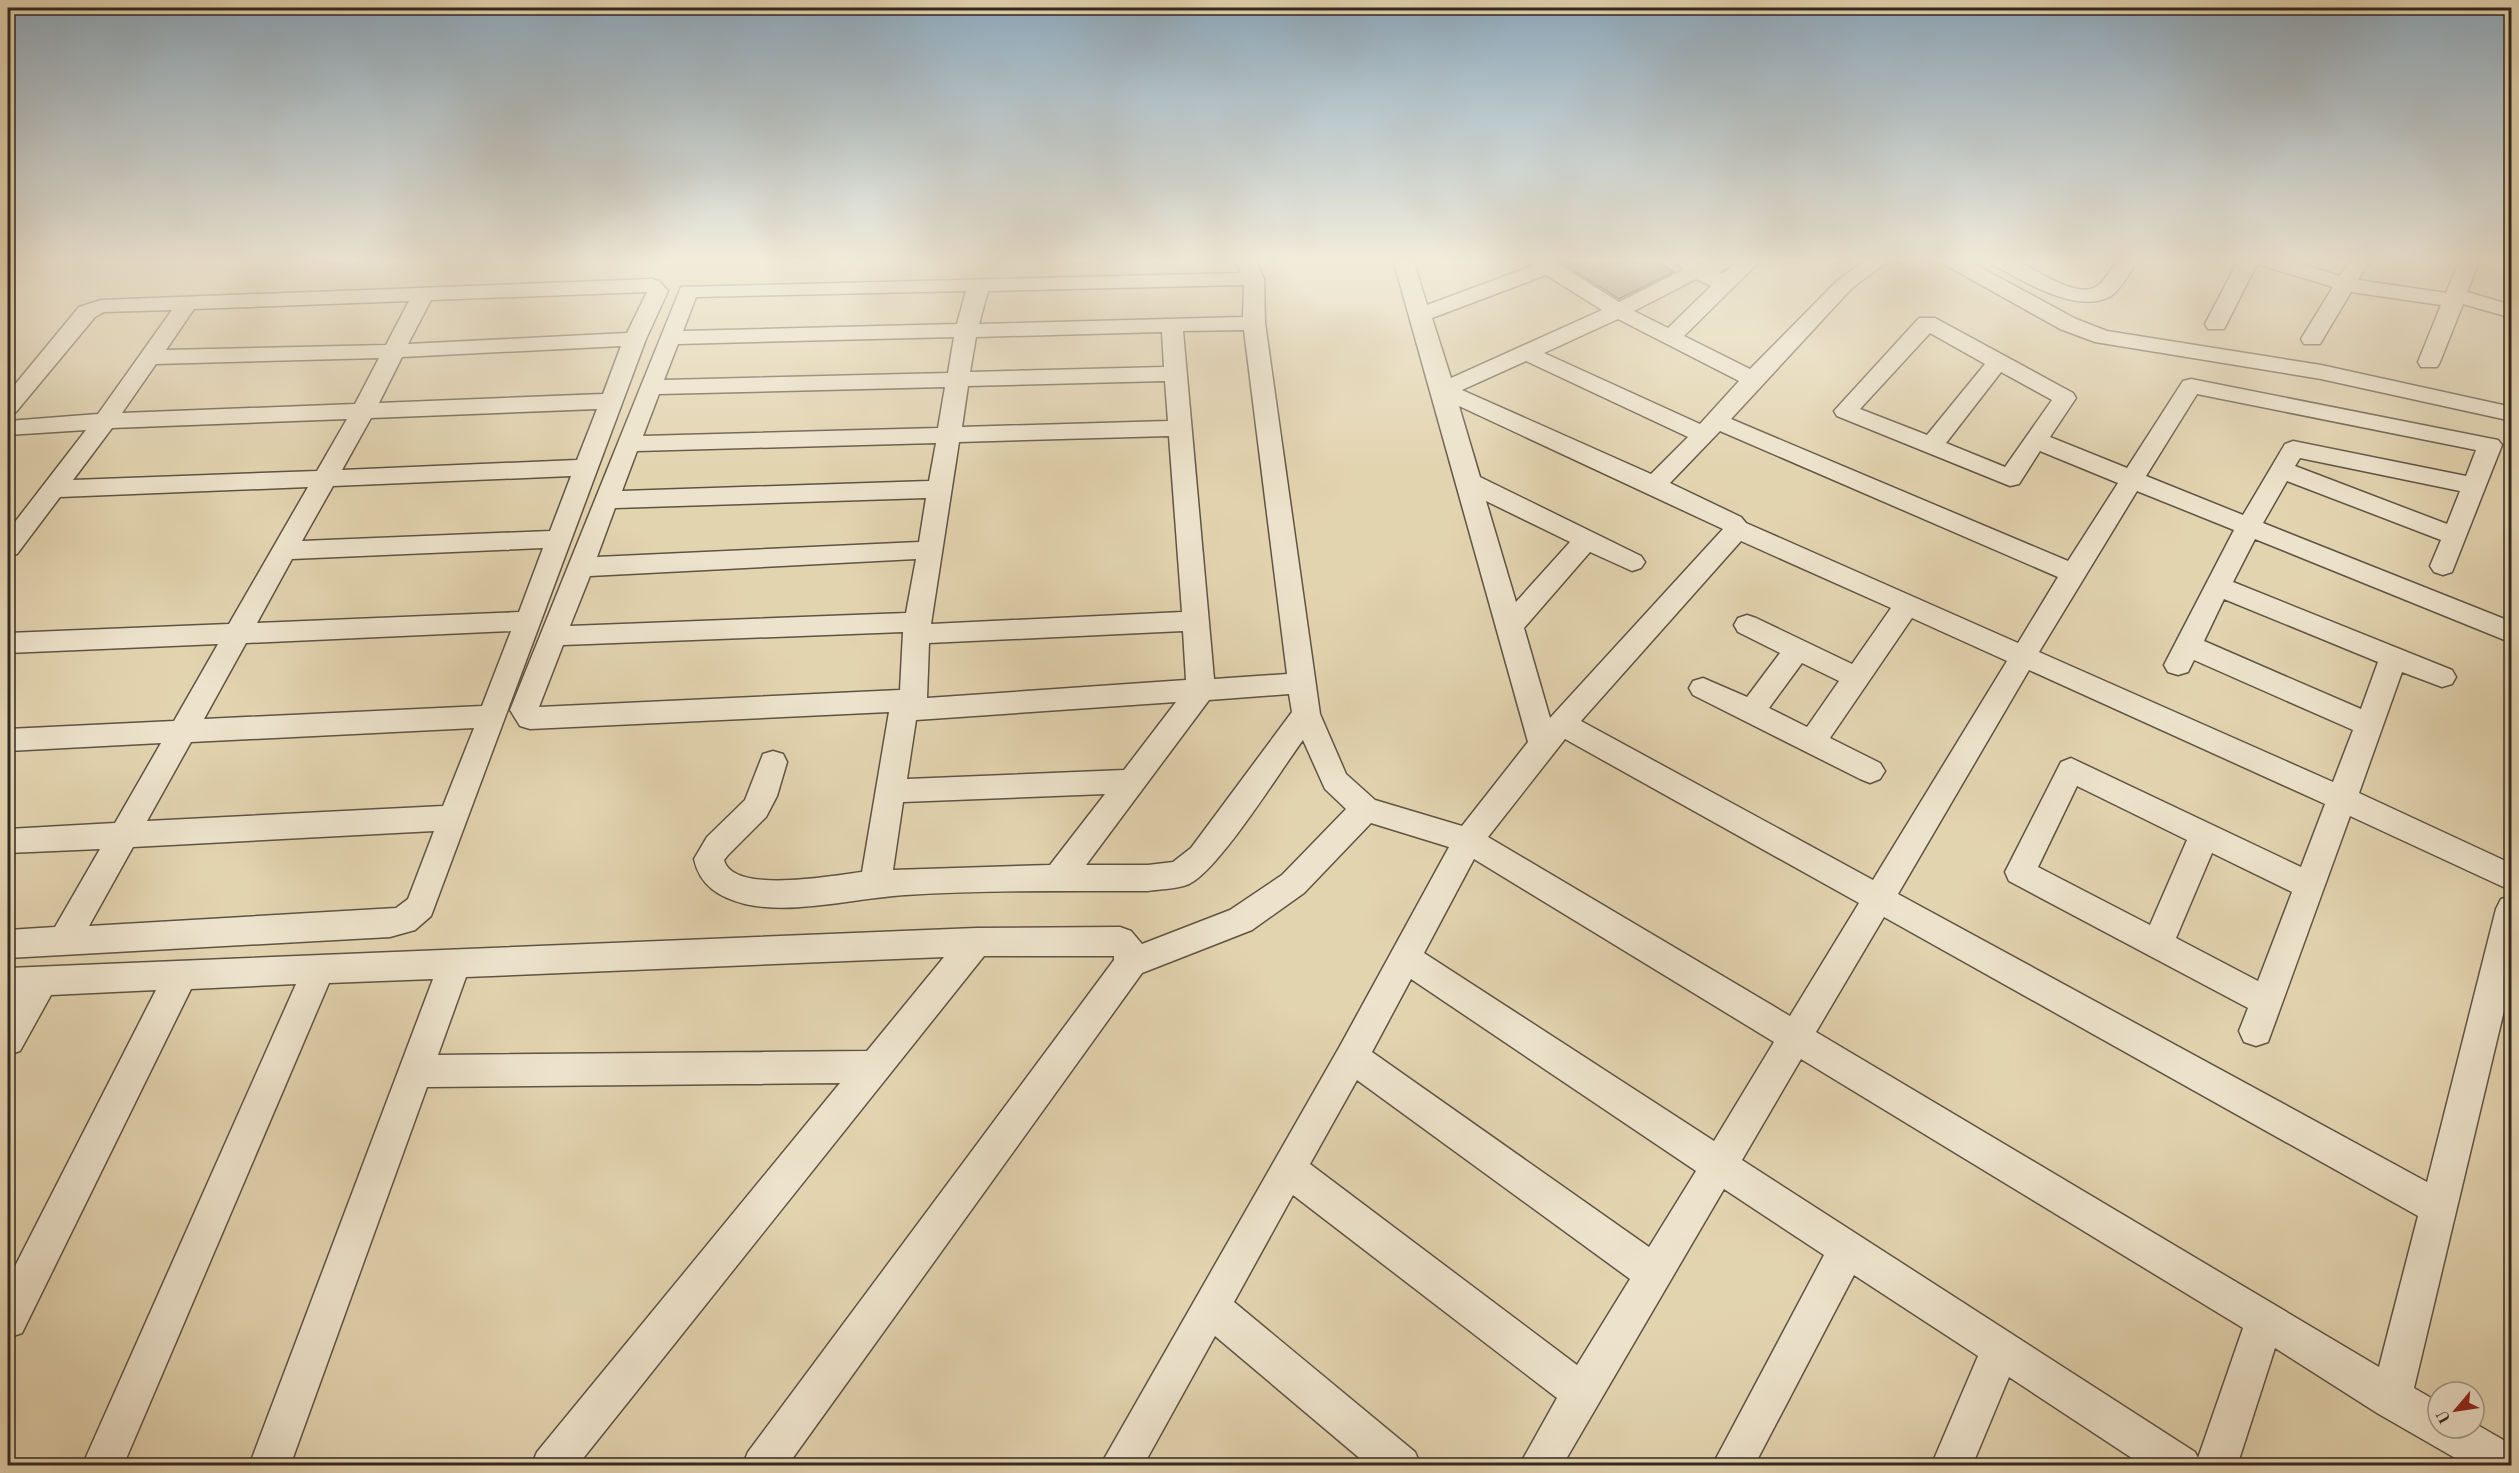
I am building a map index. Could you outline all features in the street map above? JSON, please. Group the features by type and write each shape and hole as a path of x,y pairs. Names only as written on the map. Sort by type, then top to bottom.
{"street":[{"path":"8,407 75,328"},
{"path":"8,548 105,421 171,328"},
{"path":"8,1040 65,959 123,835 363,411 406,328"},
{"path":"640,328 559,539 524,710 530,718 908,705 1302,683"},
{"path":"8,982 65,959 404,920 420,907 493,716 581,567 674,328"},
{"path":"670,339 1059,328"},
{"path":"1058,878 1201,690 1172,328"},
{"path":"1255,328 1306,714 1335,782 1365,809 1468,840 2426,1418"},
{"path":"1423,328 1510,626 1552,734 1877,899 2437,1207"},
{"path":"1443,390 1580,328"},
{"path":"1654,328 1753,379"},
{"path":"1672,336 1680,328"},
{"path":"1654,485 1803,328"},
{"path":"1923,328 1845,411 2010,478 2065,398 1934,328"},
{"path":"2078,328 2103,337 2321,372 2511,414"},
{"path":"2313,339 2320,328"},
{"path":"2430,362 2443,328"},
{"path":"875,884 890,791 908,705 929,550 966,330"},
{"path":"151,357 394,351 635,339"},
{"path":"1524,352 2073,573"},
{"path":"1930,447 1998,363"},
{"path":"652,387 1176,374"},
{"path":"1539,1466 2130,478 2191,386 2490,445 2443,566"},
{"path":"1443,390 1654,485 1732,523 1737,529 2343,799 2511,878"},
{"path":"8,428 105,421 611,401"},
{"path":"629,444 1180,428"},
{"path":"2037,441 2511,633"},
{"path":"2369,725 2182,655 2248,527 2293,448 2474,486"},
{"path":"52,489 585,468"},
{"path":"2281,470 2455,536"},
{"path":"1469,482 1632,561"},
{"path":"607,500 940,489"},
{"path":"1120,1466 1352,1057 1468,840 1552,734 1737,529"},
{"path":"284,551 559,539"},
{"path":"1510,626 1587,540"},
{"path":"581,567 929,550"},
{"path":"2217,586 2442,677"},
{"path":"1812,742 1907,605"},
{"path":"8,643 237,634 537,640 1196,621"},
{"path":"1747,625 1857,678"},
{"path":"1751,712 1798,649"},
{"path":"2256,1031 2394,657"},
{"path":"1702,688 1870,771"},
{"path":"773,762 765,790 753,813 712,852 710,866 714,874 722,882 736,888 759,893 795,894 875,884 1058,878 1148,878 1180,874 1202,856 1306,714"},
{"path":"8,740 493,716"},
{"path":"2267,1002 2020,872 2071,770 2310,886"},
{"path":"890,791 1132,781"},
{"path":"762,1466 1131,963 1241,920 1293,884 1365,809"},
{"path":"8,841 454,818"},
{"path":"2157,944 2205,835"},
{"path":"2391,1399 2511,909"},
{"path":"8,944 65,959 181,975 976,942 1120,940 1129,950 1131,963"},
{"path":"551,1466 976,942"},
{"path":"1404,957 2181,1466"},
{"path":"269,1466 455,964"},
{"path":"102,1466 319,969"},
{"path":"8,1319 181,975"},
{"path":"1352,1057 1654,1273"},
{"path":"415,1071 874,1067"},
{"path":"1288,1169 1582,1393"},
{"path":"1732,1466 1848,1249"},
{"path":"1210,1307 1401,1466"},
{"path":"2216,1466 2264,1322"},
{"path":"1951,1466 2001,1349"},
{"path":"2464,1440 2509,1466"}]}
